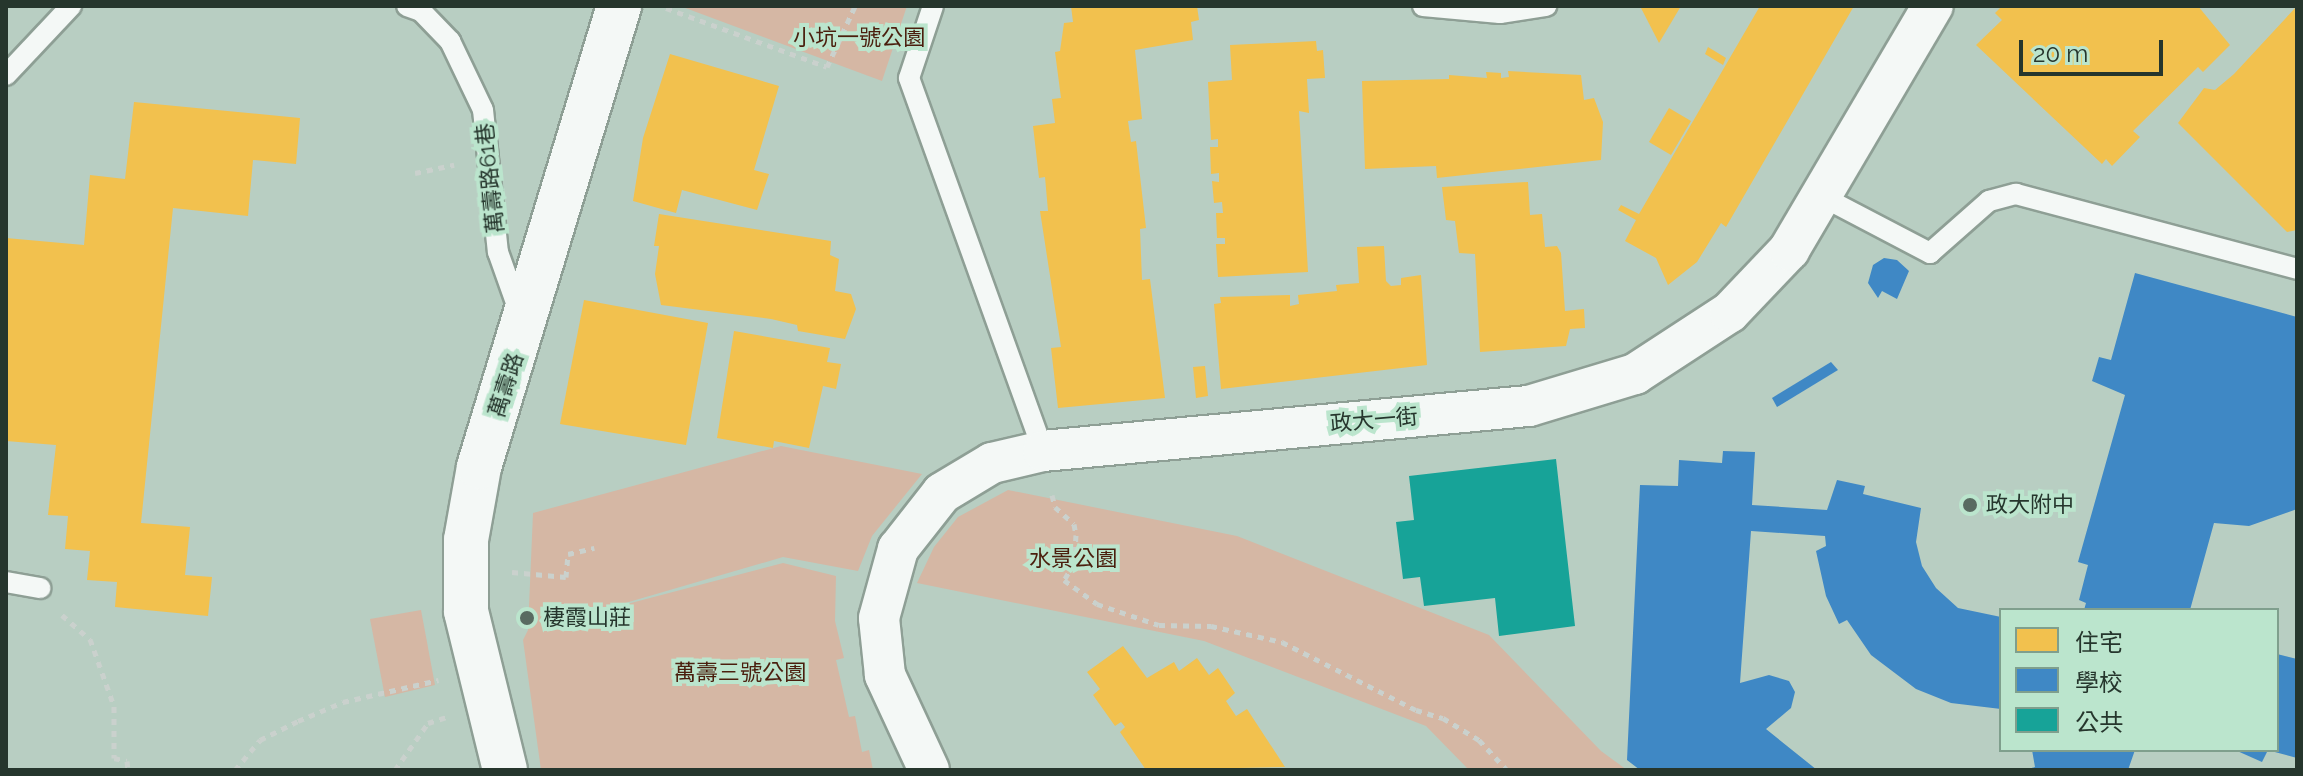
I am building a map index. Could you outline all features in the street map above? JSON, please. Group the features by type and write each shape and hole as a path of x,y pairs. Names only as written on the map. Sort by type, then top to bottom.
{"street":[{"name":"萬壽路","path":"505,770 481,687 466,611 466,540 479,467 525,326 619,6"},
{"name":"政大一街","path":"929,770 894,702 880,648 881,607 898,549 919,516 965,476 992,463 1043,451 1529,406 1599,388 1671,354 1730,312 1789,250 1933,6"}],"lane":[{"path":"6,75 71,6"},
{"name":"萬壽路61巷","path":"407,6 421,11 450,41 483,110 498,252 525,326"},
{"path":"933,6 909,78 1043,451"},
{"path":"1423,6 1500,13 1546,6"},
{"path":"1823,197 1930,253 1989,201 2016,194 2297,269"},
{"path":"6,582 40,588"}],"path":[{"path":"662,7 827,67 855,6"},
{"path":"1043,451 1055,507 1074,524 1076,535 1074,563 1064,580 1097,604 1159,625 1211,626 1282,642 1416,710 1443,718 1479,740 1507,770"},
{"path":"524,573 566,577 568,554 594,548"},
{"path":"40,588 55,612 76,623 90,639 114,706 114,758 127,761 128,770"},
{"path":"235,770 260,740 343,702 418,687 481,687"},
{"path":"395,770 428,723 481,687"}],"green space":[{"name":"小坑一號公園","path":"680,6 907,6 882,81"},
{"name":"萬壽三號公園","path":"781,446 922,474 872,536 858,571 783,557 574,618 783,563 836,576 835,621 844,658 836,660 849,717 855,716 862,752 869,750 873,770 541,770 523,640 528,630 533,513"},
{"name":"水景公園","path":"1008,490 1237,536 1489,635 1601,751 1627,770 1469,770 1426,726 1204,641 917,583 934,547 958,517"},
{"path":"421,610 435,685 385,697 370,619"}],"building: 住宅":[{"path":"1071,6 1197,6 1199,20 1191,22 1193,40 1135,50 1142,119 1128,121 1131,142 1136,141 1146,228 1140,229 1142,280 1150,279 1165,398 1058,408 1051,348 1061,347 1040,211 1048,211 1045,177 1039,178 1033,126 1055,123 1052,99 1061,98 1055,52 1060,51 1064,23 1073,22"},
{"path":"1681,6 1659,43 1641,8"},
{"path":"1760,6 1854,6 1726,227 1721,223 1697,262 1668,285 1656,258 1625,241 1636,220 1618,210 1621,205 1639,214"},
{"path":"2002,6 2198,6 2230,45 2203,72 2198,67 2133,131 2140,137 2112,166 2106,159 2102,164 1976,45 2002,20 1995,13"},
{"path":"2297,6 2297,230 2287,232 2178,123 2204,88 2215,90 2234,74"},
{"path":"1316,41 1317,51 1323,50 1325,78 1307,79 1309,113 1299,111 1308,272 1218,277 1216,244 1225,244 1225,238 1217,238 1216,213 1223,213 1222,202 1214,203 1212,181 1219,182 1219,173 1211,174 1210,147 1218,147 1218,139 1211,140 1208,82 1232,80 1230,45"},
{"path":"1708,47 1726,58 1723,65 1705,54"},
{"path":"670,54 779,86 754,170 769,174 757,210 682,190 676,213 633,201 643,138"},
{"path":"1508,71 1581,75 1584,100 1594,98 1603,122 1601,160 1437,178 1436,166 1365,169 1362,81 1449,79 1449,75 1487,78 1486,72 1501,73 1501,78 1509,77"},
{"path":"134,102 300,118 296,164 253,160 248,216 173,208 141,523 190,527 185,575 212,577 208,616 115,607 117,582 87,580 90,551 65,549 68,516 48,515 56,445 6,441 6,238 84,245 90,175 125,179"},
{"path":"1669,108 1691,121 1671,155 1649,142"},
{"path":"1528,182 1530,215 1542,214 1545,247 1557,246 1561,253 1565,311 1584,309 1585,328 1570,329 1566,346 1480,352 1475,254 1459,253 1455,221 1446,220 1442,187"},
{"path":"659,214 831,241 830,255 839,259 835,291 851,294 856,309 845,339 798,331 797,325 771,319 661,305 655,274 659,246 654,246"},
{"path":"1384,246 1386,281 1391,286 1401,285 1401,278 1421,275 1427,365 1221,389 1214,304 1221,303 1220,297 1290,295 1290,306 1299,304 1298,295 1337,291 1336,285 1359,283 1357,247"},
{"path":"584,300 708,323 686,445 560,424"},
{"path":"734,331 830,348 827,362 841,364 836,389 823,386 809,448 774,441 773,448 717,438"},
{"path":"1205,366 1208,396 1196,398 1193,367"},
{"path":"1123,646 1147,678 1174,662 1179,671 1197,658 1209,675 1218,668 1235,693 1226,701 1236,716 1247,709 1285,767 1146,770 1120,732 1125,727 1121,722 1115,726 1093,695 1100,689 1087,672"}],"building: 學校":[{"path":"1884,258 1897,260 1909,271 1897,299 1882,291 1878,298 1868,283 1873,265"},
{"path":"2135,273 2297,317 2297,509 2249,526 2214,523 2191,608 2085,608 2086,603 2079,600 2088,565 2078,562 2125,395 2092,381 2099,357 2111,360"},
{"path":"1831,362 1838,370 1777,407 1772,398"},
{"path":"1723,451 1755,452 1752,505 1827,510 1837,480 1865,486 1863,494 1921,508 1916,542 1922,566 1936,588 1958,608 1999,617 1999,709 1951,703 1916,689 1871,655 1847,620 1839,624 1826,596 1816,551 1826,546 1825,536 1751,531 1740,683 1769,675 1789,681 1795,692 1791,708 1766,729 1817,770 1640,770 1627,760 1640,485 1678,486 1679,460 1722,463"},
{"path":"2279,654 2297,659 2297,758 2275,752 2279,752"},
{"path":"2032,752 2134,752 2128,770 2025,770 2035,767"},
{"path":"2240,752 2267,752 2262,762"}],"building: 公共":[{"path":"1556,459 1575,626 1499,636 1495,598 1424,606 1420,577 1403,579 1396,522 1414,520 1409,476"}],"place":[{"name":"政大附中","path":"1970,505"},
{"name":"棲霞山莊","path":"527,618"}]}
